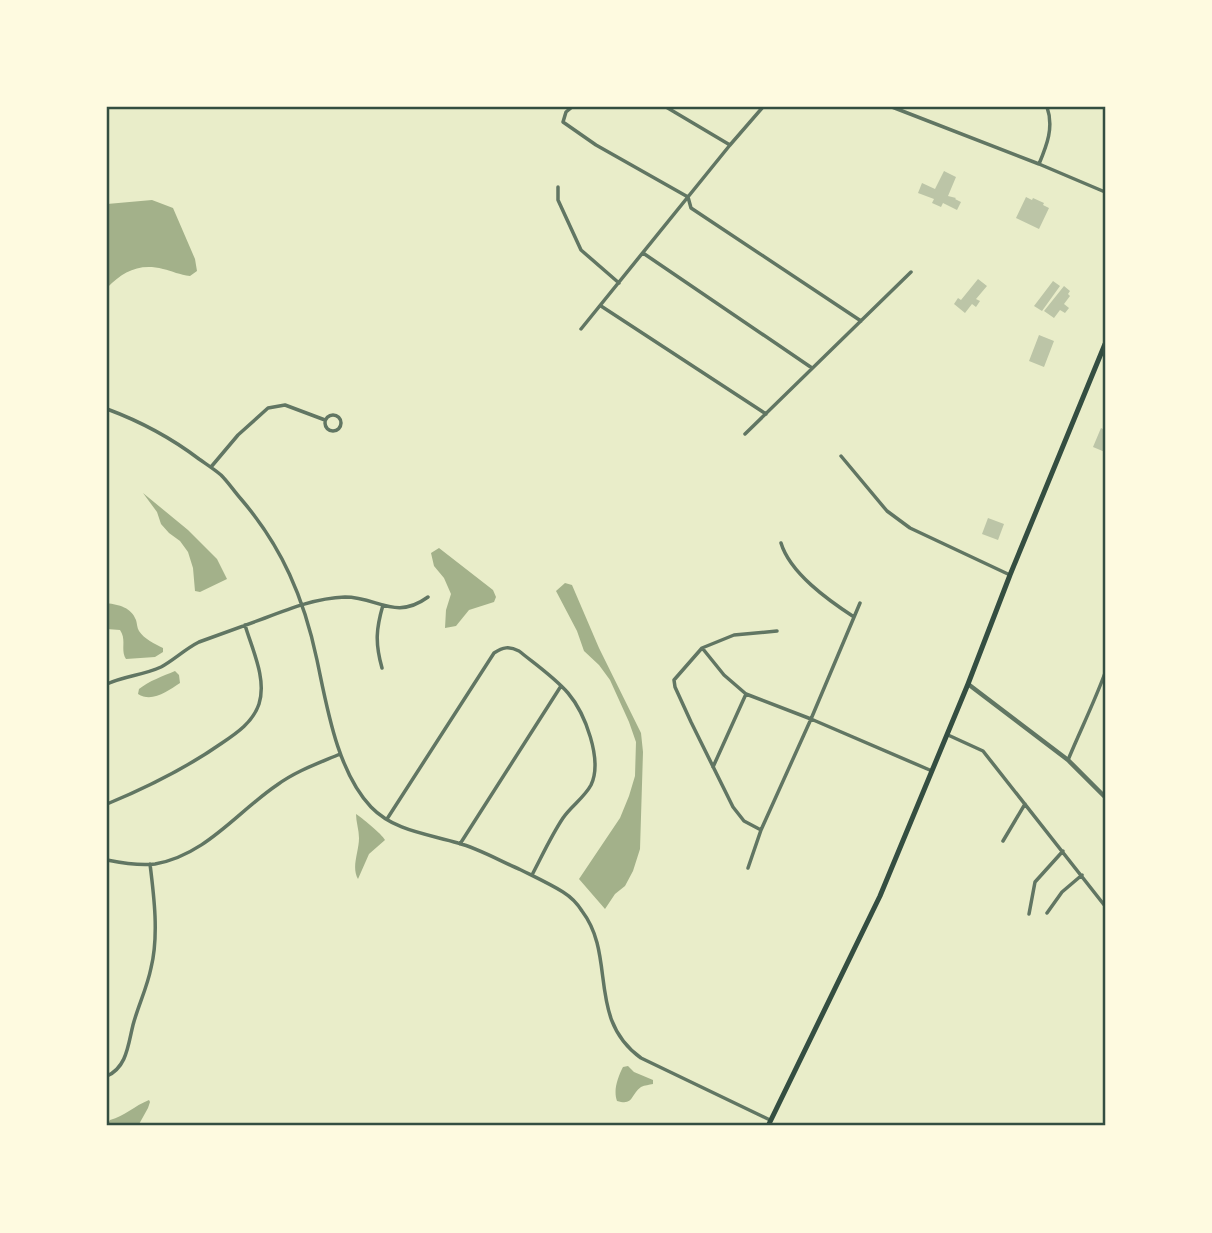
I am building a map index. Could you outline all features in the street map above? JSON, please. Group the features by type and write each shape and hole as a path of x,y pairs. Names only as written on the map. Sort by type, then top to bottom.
{"main road":[{"path":"769,1123 858,944 888,877 1105,344"}],"street":[{"path":"572,107 566,112 563,122 596,145 688,197 691,208 861,321"},
{"path":"666,107 730,145"},
{"path":"581,329 763,107"},
{"path":"891,107 1105,192"},
{"path":"1039,164 1048,144 1047,107"},
{"path":"558,187 558,200 581,250 619,284"},
{"path":"643,253 811,368"},
{"path":"745,434 911,272"},
{"path":"601,306 766,414"},
{"path":"211,467 238,435 268,408 285,405 325,420"},
{"path":"107,409 139,421 177,442 211,467 249,508 272,539 303,604 340,754 365,800 373,809 402,828 460,844 532,875 572,899 592,924 608,1012 614,1028 631,1051 769,1123"},
{"path":"330,414 337,415 341,425 337,430 331,431 325,426 325,420 330,414"},
{"path":"841,456 887,511 910,528 1010,575"},
{"path":"781,543 785,555 821,595 854,617"},
{"path":"107,684 148,672 188,647 303,604 347,597 393,608 406,608 428,597"},
{"path":"748,868 761,830 860,604"},
{"path":"382,668 376,644 383,605"},
{"path":"107,804 189,766 246,726 259,705 261,687 245,625"},
{"path":"761,830 738,815 691,722 674,680 702,648 734,635 777,631"},
{"path":"387,819 494,653 511,647 571,696 592,743 595,769 592,782 559,824 532,875"},
{"path":"702,648 724,676 746,694 932,771"},
{"path":"1068,760 1105,673"},
{"path":"968,684 1068,760 1105,797"},
{"path":"460,844 561,686"},
{"path":"713,766 746,694"},
{"path":"946,734 983,751 1105,906"},
{"path":"107,860 150,864 177,857 202,845 277,784 340,754"},
{"path":"1003,841 1025,804"},
{"path":"1029,914 1035,882 1063,851"},
{"path":"107,1076 119,1068 125,1058 152,965 155,911 150,864"},
{"path":"1047,913 1062,892 1082,875"}],"shaded area":[{"path":"152,200 173,208 195,259 197,271 190,276 155,267 139,268 119,277 107,288 107,204"},
{"path":"143,493 188,530 217,559 227,579 200,592 195,591 188,552 161,524 157,512"},
{"path":"439,548 493,590 496,597 494,602 469,610 456,626 445,628 446,610 451,594 444,578 434,566 431,553"},
{"path":"565,583 572,585 599,648 641,733 643,752 640,849 625,886 615,894 605,909 579,879 620,818 635,776 636,742 610,680 584,651 577,631 556,591"},
{"path":"107,603 128,609 141,634 163,648 163,652 155,657 126,659 120,630 107,629"},
{"path":"175,671 179,675 180,683 154,697 138,694 143,686"},
{"path":"356,814 385,840 369,854 358,879 355,870 359,838"},
{"path":"628,1066 634,1072 653,1080 653,1084 641,1087 629,1101 617,1101 618,1079 623,1067"},
{"path":"149,1100 148,1108 138,1126 107,1126 110,1120"}],"building":[{"path":"944,171 956,177 948,196 961,202 957,210 943,203 941,207 932,203 934,199 918,193 922,183 935,189"},
{"path":"1026,197 1044,203 1043,205 1049,208 1039,229 1016,218"},
{"path":"978,279 987,286 976,299 980,301 976,307 972,304 965,313 954,304 958,298 961,300"},
{"path":"1053,281 1060,286 1042,311 1034,306"},
{"path":"1064,286 1070,291 1064,304 1069,308 1065,313 1060,310 1054,318 1044,311"},
{"path":"1039,335 1054,341 1044,367 1029,361"},
{"path":"1101,428 1105,430 1105,452 1093,447"},
{"path":"988,518 1004,524 998,540 982,534"}]}
